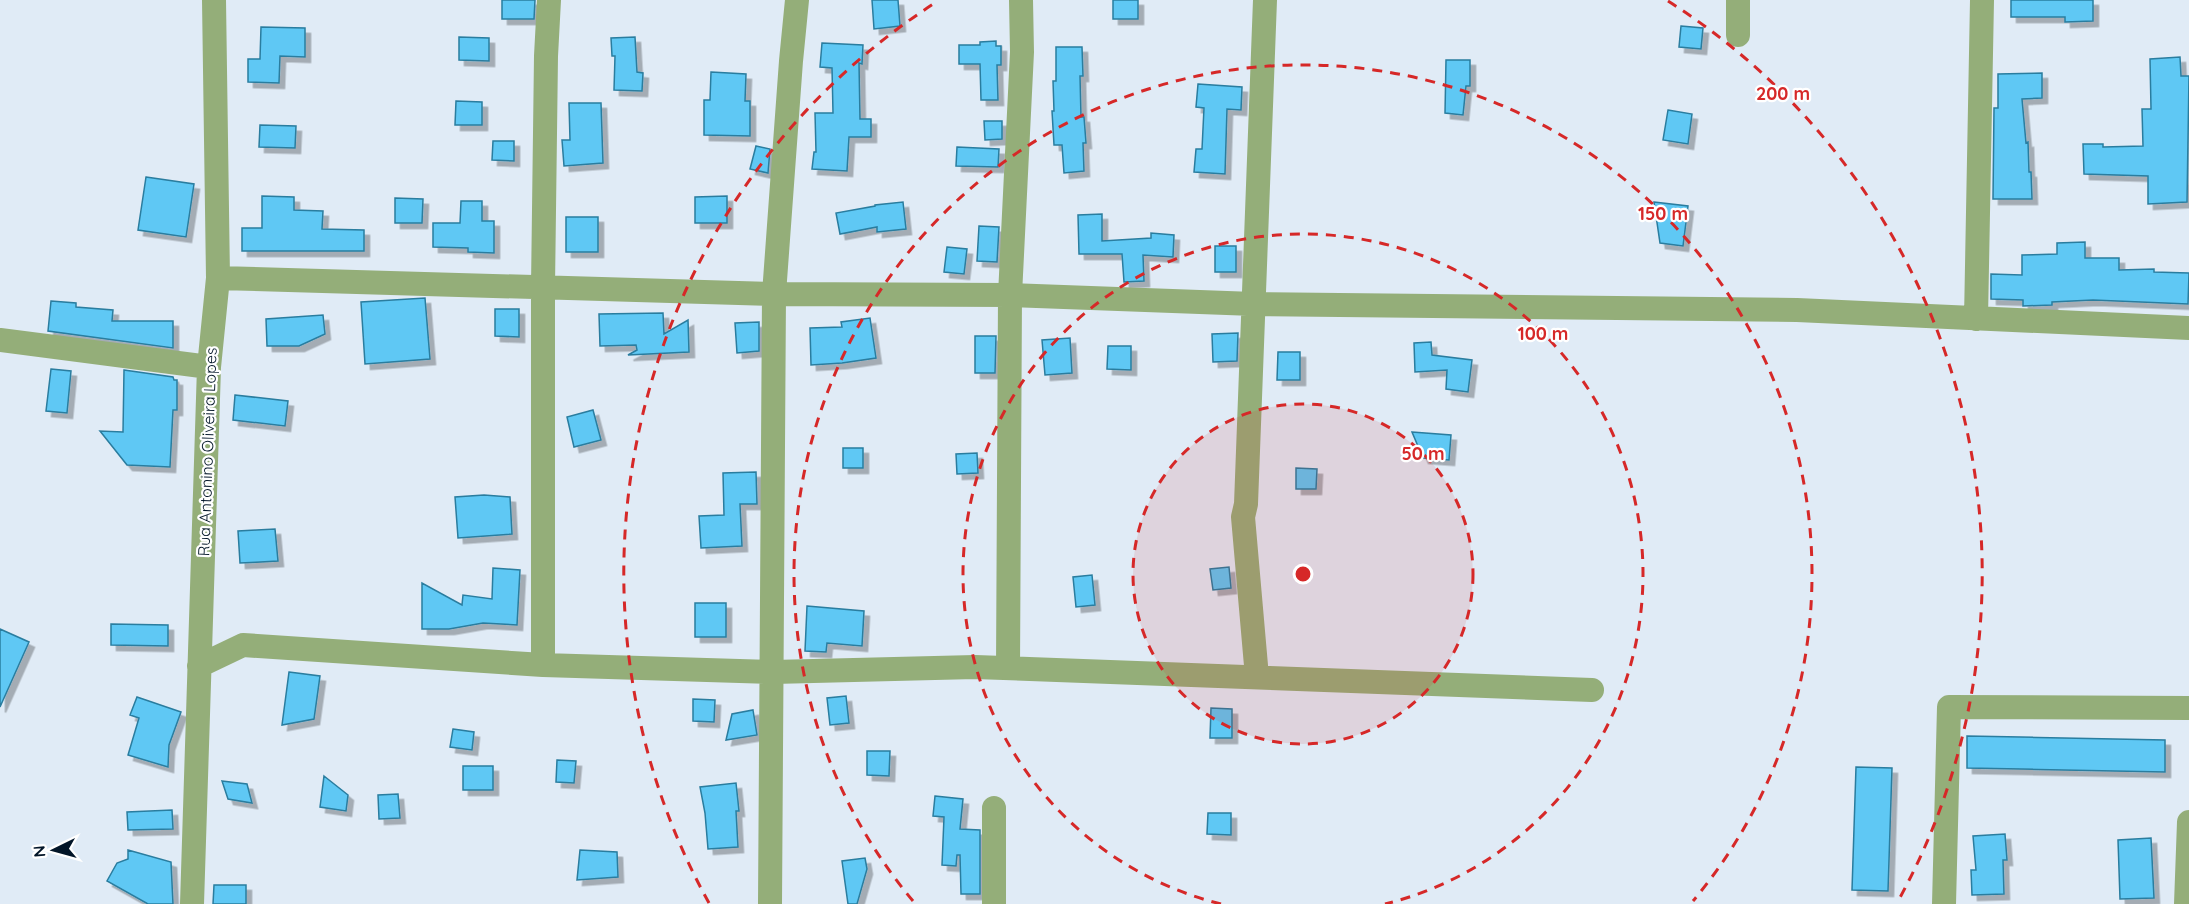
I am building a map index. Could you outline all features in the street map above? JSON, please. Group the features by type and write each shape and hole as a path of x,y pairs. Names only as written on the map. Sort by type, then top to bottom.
{"street":[{"name":"Rua Antonino Oliveira Lopes","path":"192,904 209,367 218,278 214,0"},
{"path":"543,665 543,287 546,56 549,0"},
{"path":"771,904 774,294 797,0"},
{"path":"1008,668 1010,295 1022,52 1021,0"},
{"path":"1257,677 1243,516 1246,504 1265,0"},
{"path":"1738,0 1738,35"},
{"path":"1976,319 1982,0"},
{"path":"218,278 774,294 1010,295 1254,304 1797,310 2189,328"},
{"path":"0,340 209,367"},
{"path":"199,666 243,645 543,665 773,672 975,667 1592,690"},
{"path":"1944,904 1949,707 2189,708"},
{"path":"994,808 994,904"},
{"path":"2186,904 2189,822"}],"building":[{"path":"502,0 535,0 534,19 502,19"},
{"path":"872,0 898,0 900,26 874,29"},
{"path":"1113,0 1138,0 1138,19 1113,19"},
{"path":"2011,0 2093,0 2093,21 2065,22 2065,17 2011,17"},
{"path":"1681,26 1703,28 1701,49 1679,47"},
{"path":"261,27 305,28 305,57 280,56 279,83 248,82 248,59 260,59"},
{"path":"459,37 489,38 489,61 459,60"},
{"path":"635,37 637,72 643,73 642,91 614,90 615,56 612,56 611,38"},
{"path":"996,41 996,46 1001,46 1001,65 997,65 998,100 981,100 980,64 959,64 959,45 980,45 980,42"},
{"path":"822,43 863,45 862,64 859,63 860,119 871,119 871,137 849,137 847,171 812,169 814,152 816,152 815,113 833,113 832,68 820,67"},
{"path":"1056,47 1082,47 1083,76 1080,76 1081,117 1084,117 1086,143 1083,143 1084,171 1064,173 1062,145 1054,145 1052,111 1054,111 1053,81 1056,81"},
{"path":"2180,57 2181,76 2189,76 2187,202 2148,204 2148,176 2084,174 2083,144 2103,144 2103,147 2143,146 2142,109 2151,109 2150,59"},
{"path":"1446,60 1470,60 1470,86 1466,86 1463,115 1445,113"},
{"path":"711,72 746,74 745,101 750,101 750,136 704,135 704,100 710,100"},
{"path":"2042,73 2042,98 2022,99 2032,199 1993,199 1994,108 1998,108 1998,74"},
{"path":"1198,84 1242,87 1241,110 1227,109 1225,174 1194,172 1196,149 1202,149 1204,108 1196,107"},
{"path":"456,101 482,102 482,125 455,125"},
{"path":"569,103 601,103 603,163 564,166 562,140 570,140"},
{"path":"1668,110 1692,114 1688,144 1663,140"},
{"path":"984,121 1002,121 1002,139 985,140"},
{"path":"260,125 296,126 295,148 259,147"},
{"path":"493,141 514,141 514,161 492,160"},
{"path":"756,146 770,149 768,173 750,169"},
{"path":"957,147 999,149 998,167 956,166"},
{"path":"146,177 194,184 186,237 138,230"},
{"path":"262,196 294,197 294,210 323,211 322,229 364,230 364,251 242,251 242,228 262,228"},
{"path":"727,196 727,223 695,223 695,197"},
{"path":"395,198 423,199 422,223 395,223"},
{"path":"461,201 482,201 482,221 494,221 494,253 468,252 468,248 433,247 433,223 460,223"},
{"path":"903,202 906,229 877,232 877,227 840,234 836,213"},
{"path":"1654,202 1688,206 1683,246 1660,243"},
{"path":"1102,214 1102,241 1151,238 1151,233 1174,235 1173,257 1143,255 1144,281 1124,282 1122,254 1079,254 1078,215"},
{"path":"566,217 598,217 598,252 566,252"},
{"path":"979,226 999,227 997,262 977,261"},
{"path":"2085,242 2085,258 2119,258 2119,270 2154,269 2154,272 2189,273 2188,304 2093,300 2023,306 2023,300 1991,299 1991,274 2022,275 2022,255 2057,254 2057,243"},
{"path":"1215,246 1236,246 1236,272 1215,272"},
{"path":"947,247 967,249 964,274 944,272"},
{"path":"425,298 430,359 365,364 361,302"},
{"path":"51,301 76,303 76,307 113,310 112,321 173,321 173,348 48,331"},
{"path":"495,309 519,309 519,337 495,336"},
{"path":"663,313 664,334 688,320 689,352 628,355 637,350 636,345 600,346 599,314"},
{"path":"323,315 325,334 299,346 267,346 266,319"},
{"path":"870,318 876,358 811,365 810,328 842,327 841,322"},
{"path":"759,322 759,351 737,353 735,323"},
{"path":"1238,333 1237,361 1213,362 1212,334"},
{"path":"975,336 996,336 995,373 975,373"},
{"path":"1070,338 1072,373 1045,375 1042,340"},
{"path":"1431,342 1432,355 1472,360 1468,392 1446,389 1447,370 1415,372 1414,343"},
{"path":"1108,346 1131,346 1131,370 1107,369"},
{"path":"1278,352 1300,352 1300,380 1277,380"},
{"path":"51,369 71,371 67,413 46,411"},
{"path":"124,370 173,377 177,380 177,410 173,410 170,467 127,465 100,431 123,432"},
{"path":"235,395 288,401 285,426 233,420"},
{"path":"593,410 601,440 574,447 567,417"},
{"path":"1412,432 1451,435 1449,460 1423,458"},
{"path":"843,448 863,448 863,468 843,468"},
{"path":"977,453 978,473 957,474 956,454"},
{"path":"1296,468 1317,469 1316,489 1296,489"},
{"path":"756,472 757,504 740,504 742,546 701,548 699,516 724,515 723,473"},
{"path":"484,495 510,497 512,534 458,538 455,497"},
{"path":"275,529 278,561 240,563 238,531"},
{"path":"1229,567 1231,588 1213,590 1210,569"},
{"path":"493,568 520,570 517,625 483,623 449,629 422,629 422,583 462,605 463,595 492,599"},
{"path":"1092,575 1095,605 1076,607 1073,577"},
{"path":"695,603 726,603 726,637 695,637"},
{"path":"807,606 864,611 862,646 827,643 826,652 805,651"},
{"path":"111,624 168,625 168,646 111,645"},
{"path":"0,629 29,642 0,707"},
{"path":"289,672 320,676 314,719 282,725"},
{"path":"846,696 849,723 830,725 827,698"},
{"path":"137,697 181,712 169,745 168,767 128,755 139,718 130,715"},
{"path":"693,699 715,700 714,722 693,721"},
{"path":"1211,708 1232,709 1232,738 1210,738"},
{"path":"753,710 757,735 726,740 732,714"},
{"path":"453,729 474,732 472,750 450,747"},
{"path":"1967,736 2165,740 2165,772 1967,768"},
{"path":"867,751 890,751 889,776 867,775"},
{"path":"557,760 576,761 574,783 556,782"},
{"path":"463,766 493,766 493,790 463,790"},
{"path":"1856,767 1892,768 1888,891 1852,890"},
{"path":"324,776 348,795 346,811 320,807"},
{"path":"222,781 247,784 252,803 228,799"},
{"path":"736,783 739,811 736,811 738,847 708,849 700,787"},
{"path":"398,794 400,818 379,819 378,795"},
{"path":"935,796 963,799 960,829 980,830 980,894 961,894 960,855 957,855 956,866 942,865 944,817 933,816"},
{"path":"172,810 173,829 128,830 127,812"},
{"path":"1208,813 1231,813 1231,835 1207,834"},
{"path":"2005,834 2007,860 2003,860 2004,894 1972,895 1971,870 1976,870 1973,836"},
{"path":"2151,838 2154,898 2120,899 2118,840"},
{"path":"128,850 171,862 173,904 148,904 107,881 117,863 128,859"},
{"path":"580,850 617,852 618,877 577,880"},
{"path":"865,858 867,869 857,904 848,904 842,861"},
{"path":"214,885 246,885 246,904 213,904"}]}
